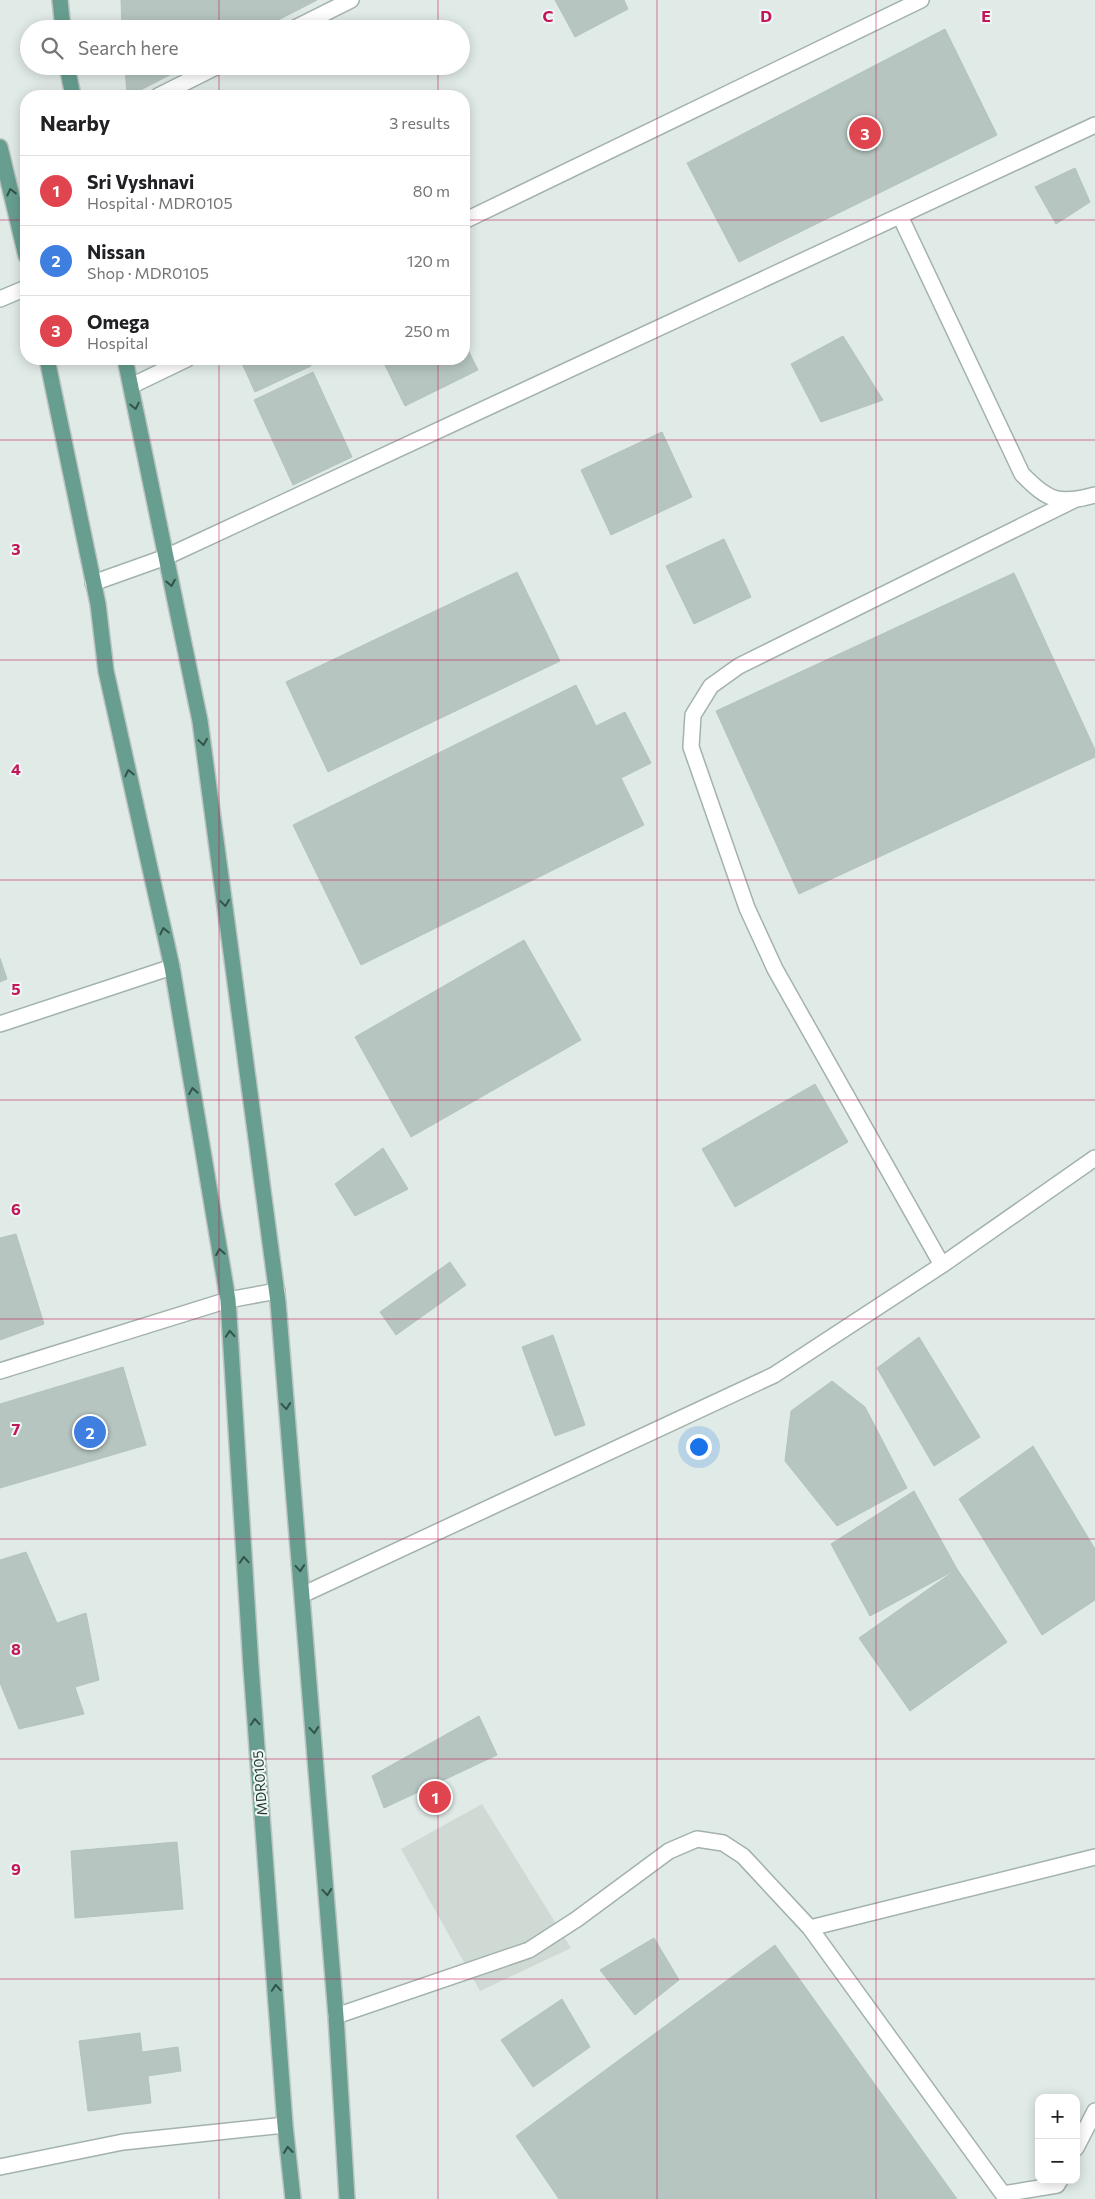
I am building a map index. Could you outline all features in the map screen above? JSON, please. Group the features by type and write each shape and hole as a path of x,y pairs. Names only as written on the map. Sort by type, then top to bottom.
{"main road":[{"path":"60,0 61,20"},
{"path":"68,75 71,90"},
{"path":"0,148 20,231"},
{"name":"MDR0105","path":"48,365 98,604 106,671 172,967 228,1300 251,1667 285,2126 293,2199"},
{"path":"126,365 200,721 277,1291 336,2016 347,2199"}],"street":[{"path":"311,20 351,0"},
{"path":"470,218 921,0"},
{"path":"170,90 200,75"},
{"path":"93,583 166,558 1095,125"},
{"path":"900,216 1022,474 1039,492 1056,499 1074,500"},
{"path":"0,299 20,291"},
{"path":"131,386 174,365"},
{"path":"942,1266 775,969 747,908 691,747 693,715 711,686 739,666 1074,500 1095,495"},
{"path":"0,1024 172,967"},
{"path":"302,1594 774,1375 942,1266 1095,1158"},
{"path":"0,1371 228,1300 277,1291"},
{"path":"336,2016 529,1950 577,1919 669,1850 697,1840 724,1843 743,1856 810,1928 1003,2194 1058,2184"},
{"path":"810,1928 1095,1857"},
{"path":"1080,2140 1095,2111"},
{"path":"0,2167 124,2142 285,2126"}],"shaded area":[{"path":"482,1804 571,1948 480,1991 401,1849"}],"building":[{"path":"121,0 317,0 278,20 122,20"},
{"path":"555,0 624,0 628,9 575,37"},
{"path":"945,29 997,135 739,262 687,163"},
{"path":"126,75 170,75 141,90 127,90"},
{"path":"1075,168 1090,202 1056,224 1035,187"},
{"path":"843,336 883,400 821,422 791,364"},
{"path":"470,354 478,370 405,406 385,365 470,365"},
{"path":"243,365 311,366 255,392"},
{"path":"313,372 352,457 293,485 254,400"},
{"path":"662,432 692,497 611,535 581,470"},
{"path":"724,539 751,597 694,624 666,566"},
{"path":"517,572 560,661 328,772 286,682"},
{"path":"1014,573 1095,750 1095,757 799,894 716,711"},
{"path":"576,685 596,726 625,712 651,763 621,778 644,825 361,965 293,825"},
{"path":"524,940 581,1040 411,1137 355,1037"},
{"path":"0,958 7,979 0,982"},
{"path":"815,1084 848,1142 735,1207 702,1149"},
{"path":"383,1148 408,1189 355,1216 335,1184"},
{"path":"16,1234 44,1324 0,1340 0,1238"},
{"path":"450,1262 466,1285 396,1335 380,1312"},
{"path":"553,1335 585,1425 555,1436 522,1347"},
{"path":"919,1337 980,1437 934,1466 877,1368"},
{"path":"123,1367 146,1445 0,1488 0,1404"},
{"path":"832,1381 865,1407 907,1488 837,1526 785,1461 791,1411"},
{"path":"1033,1446 1095,1549 1095,1600 1042,1635 959,1499"},
{"path":"914,1491 957,1569 870,1616 831,1544"},
{"path":"26,1552 57,1623 86,1613 99,1680 75,1687 84,1714 19,1729 0,1683 0,1560"},
{"path":"957,1569 1007,1642 910,1711 859,1638"},
{"path":"479,1716 497,1755 384,1808 372,1776"},
{"path":"177,1842 183,1909 75,1918 71,1851"},
{"path":"654,1938 679,1980 635,2015 600,1970"},
{"path":"775,1945 957,2199 559,2199 516,2136"},
{"path":"562,1999 590,2047 533,2087 501,2040"},
{"path":"140,2033 142,2052 178,2047 181,2071 148,2076 151,2103 88,2111 79,2041"}],"place":[{"name":"Omega","path":"865,133"},
{"name":"Nissan","path":"90,1432"},
{"name":"Sri Vyshnavi","path":"435,1797"}]}
